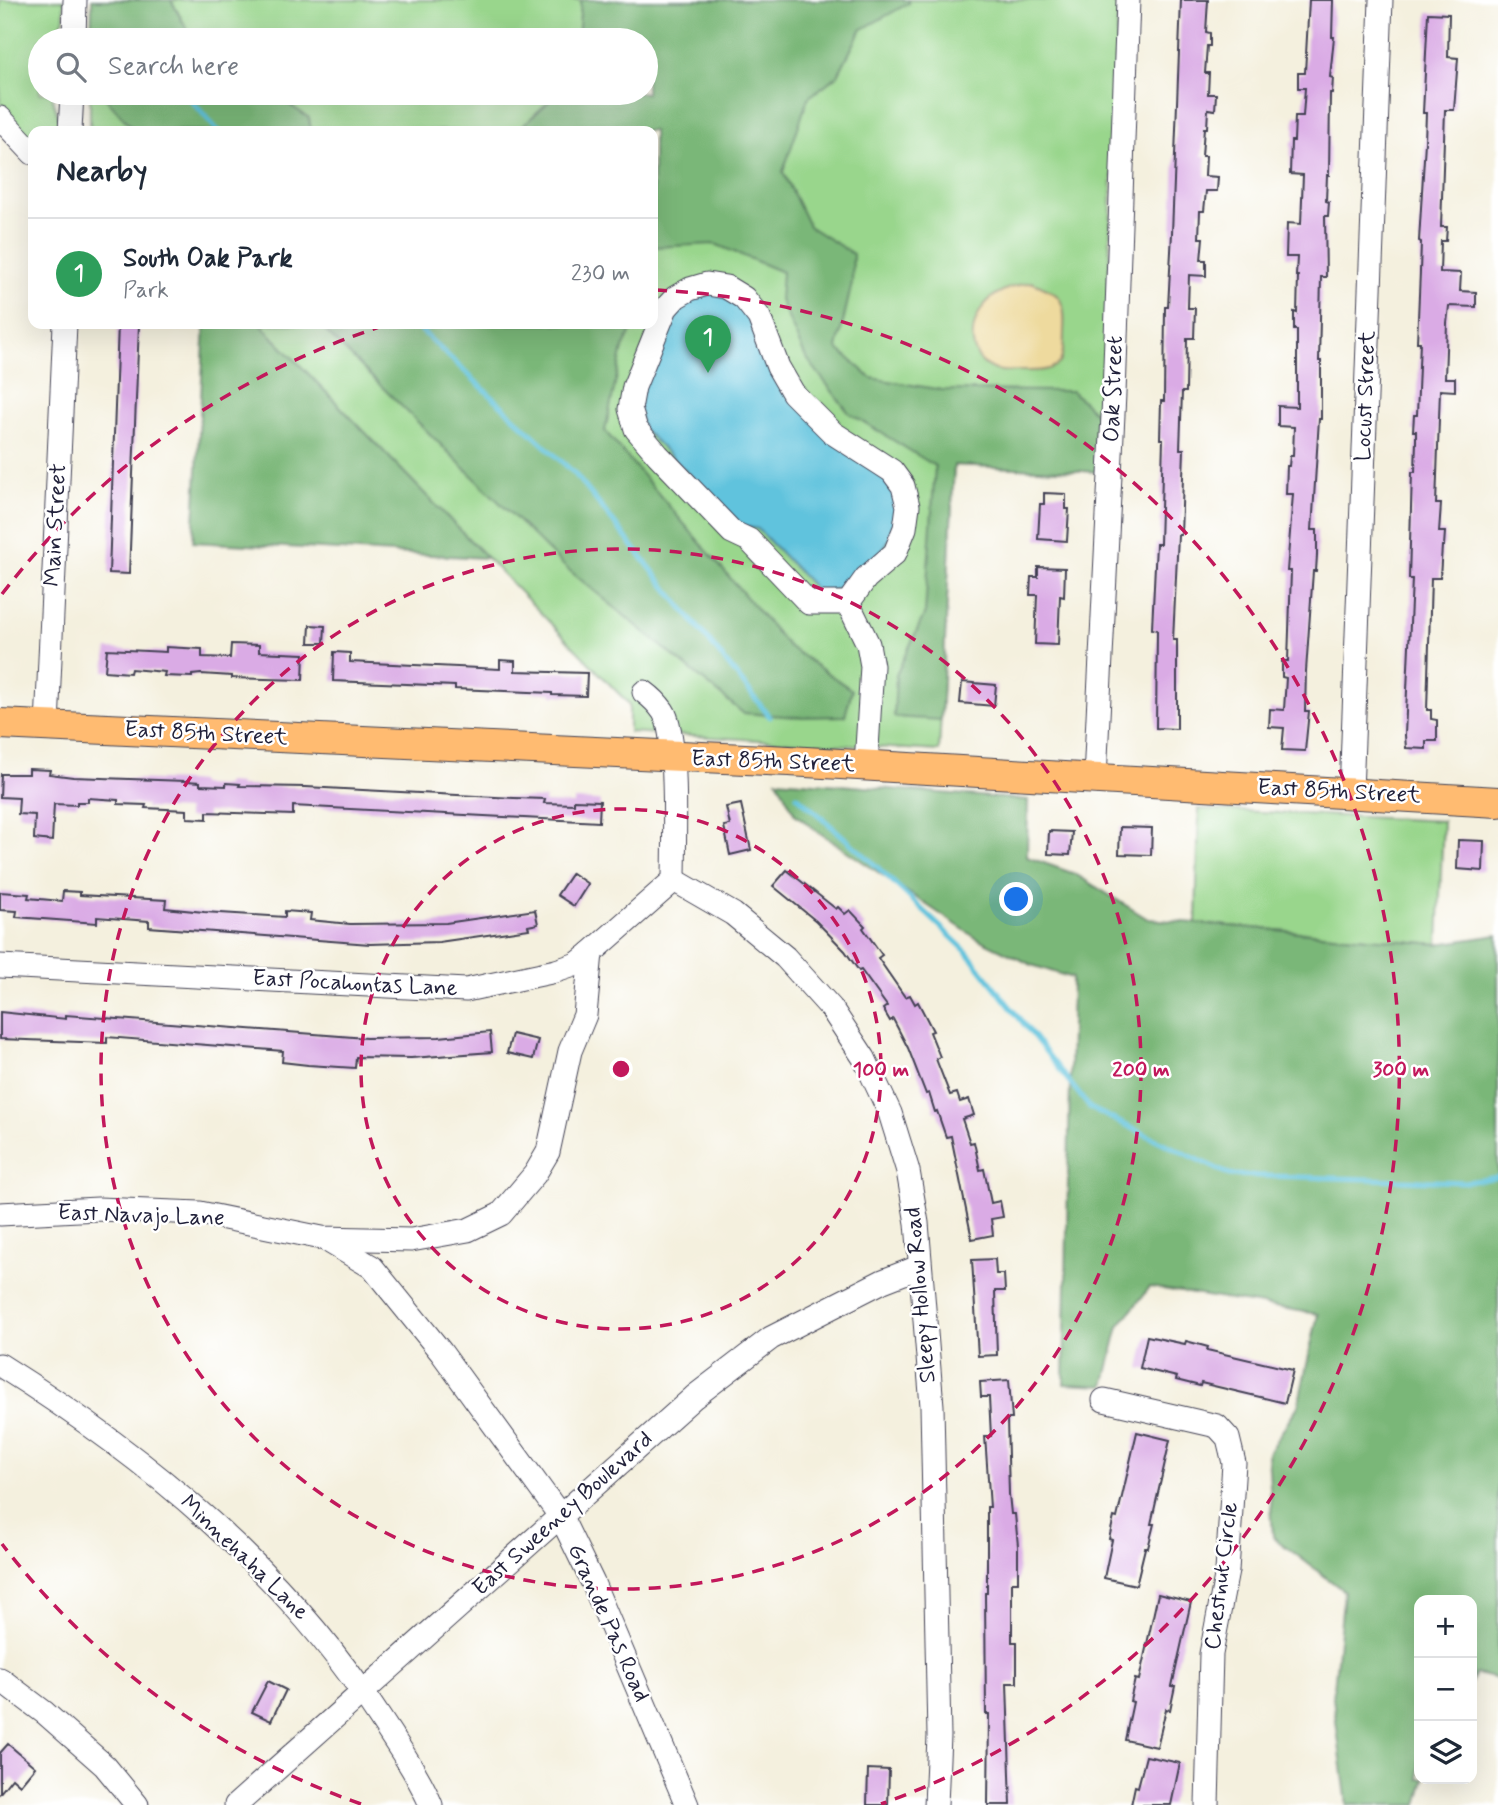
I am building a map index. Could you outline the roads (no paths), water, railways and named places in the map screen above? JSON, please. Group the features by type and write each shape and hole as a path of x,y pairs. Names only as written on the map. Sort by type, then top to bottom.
{"main road":[{"name":"East 85th Street","path":"0,724 866,765 1498,802"}],"street":[{"path":"74,28 75,0"},
{"name":"Oak Street","path":"1095,778 1114,394 1128,0"},
{"name":"Locust Street","path":"1351,793 1381,0"},
{"path":"70,126 71,105"},
{"path":"0,118 28,148"},
{"path":"658,328 666,308 690,289 707,285 726,287 744,298 759,317 778,367 793,393 833,433 892,471 903,486 908,506 905,528 895,553 866,578 848,603"},
{"name":"Main Street","path":"47,726 65,329"},
{"path":"657,329 634,387 630,409 636,429 732,533 749,540 809,603 848,603"},
{"path":"848,603 868,644 872,666 866,765"},
{"path":"591,953 674,880 673,757 665,713 644,692"},
{"name":"Sleepy Hollow Road","path":"674,880 733,914 785,957 831,1008 864,1058 890,1113 908,1171 917,1223 932,1406 939,1736 936,1805"},
{"name":"East Pocahontas Lane","path":"0,966 466,990 556,971 577,964 591,953"},
{"name":"East Navajo Lane","path":"0,1214 98,1209 200,1213 323,1238 411,1240 468,1230 501,1213 535,1174 548,1152 570,1051 585,1016 591,953"},
{"name":"East Navajo Lane","path":"323,1238 372,1268 412,1316"},
{"name":"East Sweeney Boulevard","path":"236,1805 694,1397 771,1338 883,1281 919,1267"},
{"name":"Grande Pas Road","path":"412,1316 561,1517 593,1583 687,1805"},
{"name":"Minnehaha Lane","path":"0,1366 64,1405 137,1459 207,1518 273,1582 314,1628 363,1692 408,1760 431,1805"},
{"name":"Chestnut Circle","path":"1104,1400 1217,1426 1228,1437 1234,1463 1227,1571 1212,1654 1207,1805"},
{"path":"0,1679 45,1713 104,1766 137,1805"}],"water":[{"path":"710,291 744,305 770,364 862,459 896,490 899,512 890,538 870,565 844,585 818,592 758,529 742,526 642,428 637,395 670,311"}],"waterway":[{"path":"195,105 214,126"},
{"path":"419,329 574,473 770,717"},
{"path":"797,796 967,952 1090,1108 1230,1175 1467,1182 1498,1177"}],"place":[{"name":"South Oak Park","path":"708,373"}]}
